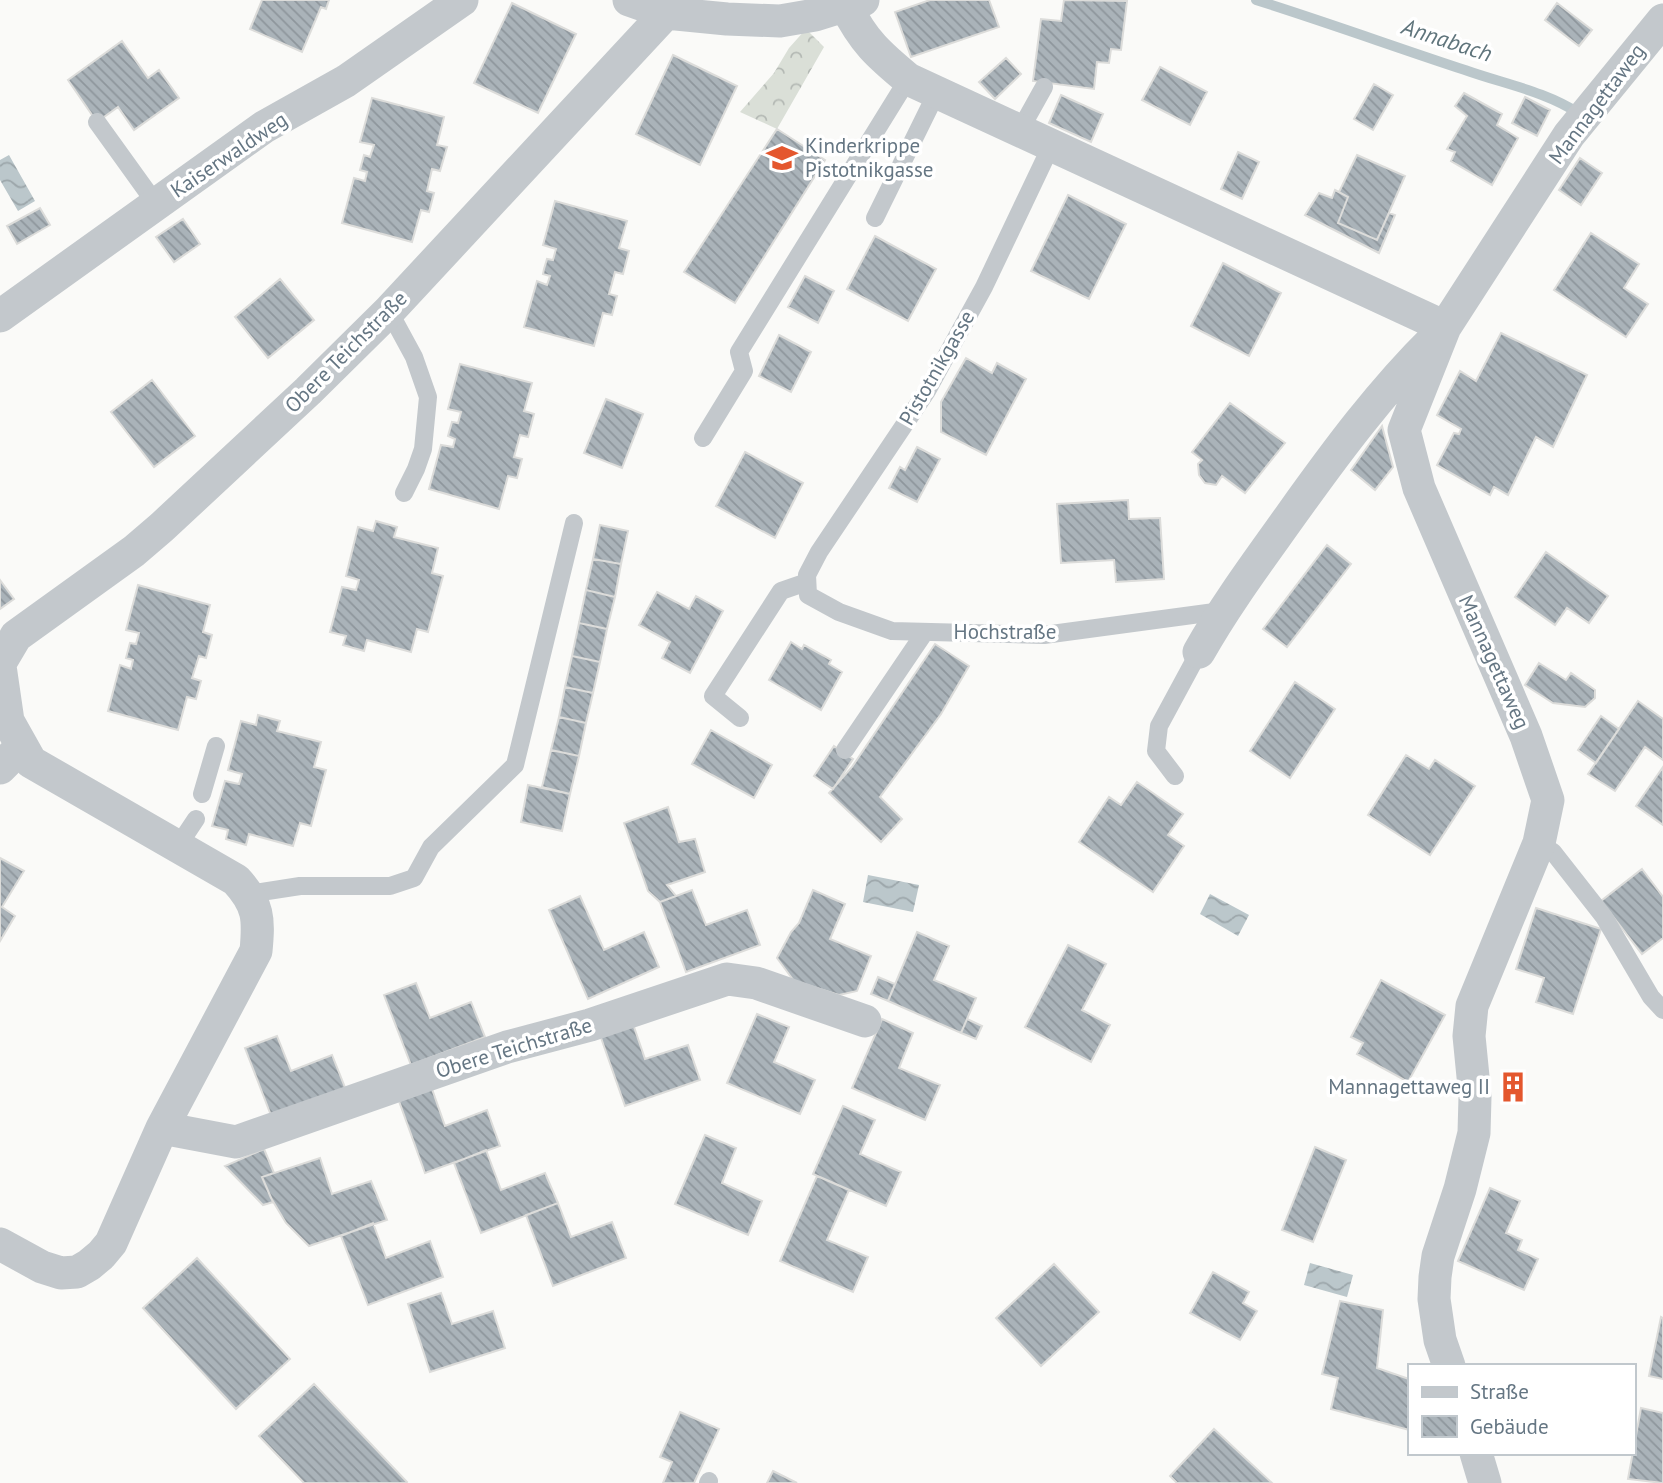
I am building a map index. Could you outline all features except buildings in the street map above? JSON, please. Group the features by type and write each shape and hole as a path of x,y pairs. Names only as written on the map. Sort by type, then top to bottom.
{"street":[{"name":"Kaiserwaldweg","path":"0,316 264,127 346,81 462,0"},
{"path":"629,0 667,13 780,21 855,3 858,31 870,45 923,86 1445,327 1406,366 1350,433 1222,611 1199,652"},
{"name":"Obere Teichstraße","path":"249,894 189,833 31,762 11,757 0,665 16,636 134,551 162,527 218,477 389,311 667,13"},
{"name":"Mannagettaweg","path":"1448,1364 1438,1326 1434,1299 1435,1277 1438,1255 1460,1189 1474,1133 1475,1097 1469,1036 1472,1006 1539,843 1548,800 1527,736 1419,488 1404,430 1445,327 1569,135 1663,20"},
{"path":"0,1244 42,1267 61,1273 77,1272 89,1265 111,1243 162,1128 256,951 257,912 249,894"},
{"name":"Obere Teichstraße","path":"162,1128 236,1142 507,1048 590,1025 727,979 756,983 865,1021"},
{"path":"1477,1455 1485,1483"}],"lane":[{"path":"874,218 923,86"},
{"path":"703,438 744,371 739,352 923,86"},
{"path":"1020,130 1044,87"},
{"path":"97,121 156,204"},
{"name":"Pistotnikgasse","path":"807,582 807,575 819,552 898,450 927,390 978,299 1052,144"},
{"path":"389,311 414,357 428,397 423,449 404,493"},
{"path":"249,894 300,886 390,886 414,878 431,847 515,765 574,523"},
{"path":"740,718 713,696 781,591 807,582"},
{"name":"Hochstraße","path":"807,582 808,595 839,612 892,631 1044,635 1222,611"},
{"path":"845,750 925,632"},
{"path":"1175,776 1156,751 1159,726 1199,652"},
{"path":"202,794 216,746"},
{"path":"1539,843 1553,852 1604,917 1651,997 1663,1010"}],"green space":[{"path":"806,29 824,47 777,129 740,112 774,73 789,48"}],"water":[{"path":"9,155 35,201 18,211 0,180 0,160"},
{"path":"868,875 919,885 913,912 863,902"},
{"path":"1210,894 1249,915 1238,936 1200,914"},
{"path":"1310,1263 1353,1275 1347,1297 1304,1285"}],"waterway":[{"name":"Annabach","path":"1256,0 1539,94 1580,114"}],"place":[{"name":"Kinderkrippe Pistotnikgasse","path":"782,158"},
{"name":"Mannagettaweg II","path":"1513,1087"}]}
